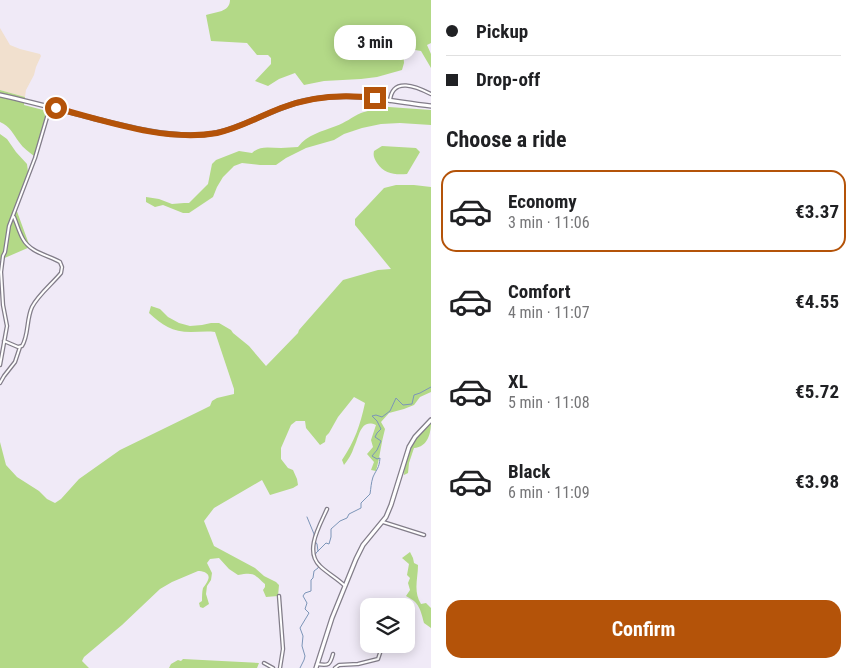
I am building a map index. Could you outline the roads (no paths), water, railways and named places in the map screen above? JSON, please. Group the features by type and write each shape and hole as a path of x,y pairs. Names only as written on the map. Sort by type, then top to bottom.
{"main road":[{"path":"0,95 139,129 167,134 197,135 228,130 280,108 321,97 350,95 431,106"},
{"path":"317,666 332,618 362,547 383,522 390,509 412,441 431,420"}],"street":[{"path":"390,101 392,93 398,87 407,85 431,94"},
{"path":"0,365 7,326 2,300 1,272 3,256 9,226 35,158 50,107"},
{"path":"0,383 15,362 20,347 23,345 32,307 61,273 62,269 60,262 33,250 26,244 13,215"},
{"path":"4,341 20,347"},
{"path":"327,509 314,542 314,557 319,566 345,586"},
{"path":"383,522 424,535"},
{"path":"279,596 283,649 280,668"},
{"path":"335,668 339,665 358,664 378,659 380,653"},
{"path":"317,666 325,666 331,663 333,654"},
{"path":"264,663 273,668"}],"waterway":[{"path":"315,556 326,543 329,544 331,529 347,518 349,514 361,508 361,503 370,494 372,479 380,458 377,459 372,456 381,441 375,437 381,429 372,416 382,417 390,411 396,398 403,405 412,404 414,395 431,387"},
{"path":"307,517 318,551"},
{"path":"300,668 305,656 302,646 303,636 300,628 309,613 305,609 307,603 303,596 311,591 311,580 314,571 319,566"}]}
